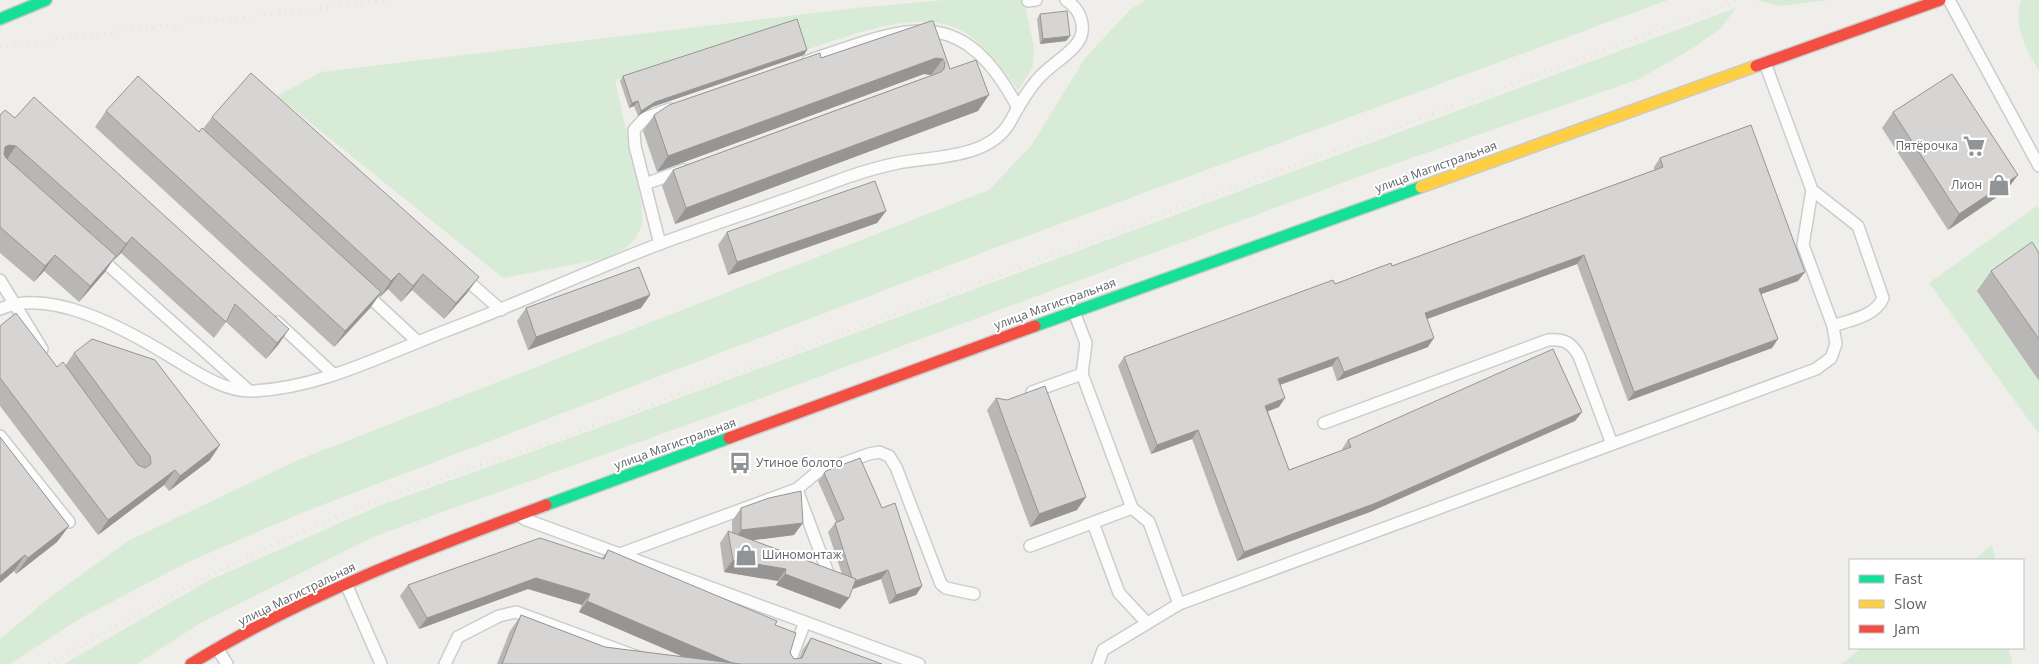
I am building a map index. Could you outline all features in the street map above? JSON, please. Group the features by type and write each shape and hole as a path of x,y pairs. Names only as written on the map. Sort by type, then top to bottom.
{"main road":[{"path":"0,19 46,0"},
{"name":"улица Магистральная","path":"191,664 217,648 346,584 517,516 1074,312 1940,0"}],"lane":[{"path":"0,309 14,303 55,305 91,316 163,352 212,381 249,391 305,385 501,310 660,244 862,172 986,145 1005,131 1018,108 1041,75 1079,41 1082,22 1080,13 1074,5 1066,0"},
{"path":"1949,0 2039,166"},
{"path":"800,64 894,33 913,29 940,30 966,40 981,53 994,67 1018,108"},
{"path":"1098,664 1103,650 1179,604 1816,369 1831,358 1836,344 1833,326 1803,245 1812,190 1765,63"},
{"path":"660,244 634,139 636,126 645,118 681,105"},
{"path":"645,184 692,167"},
{"path":"1812,190 1858,226 1883,298 1879,307 1833,326"},
{"path":"88,247 249,391"},
{"path":"450,265 501,310"},
{"path":"0,280 48,359"},
{"path":"352,282 418,342"},
{"path":"1074,312 1086,343 1082,374 1132,508 1149,522 1179,604"},
{"path":"268,313 333,374"},
{"path":"1324,423 1548,340 1560,339 1572,345 1579,356 1612,444"},
{"path":"1022,396 1082,374"},
{"path":"0,436 68,522"},
{"path":"620,554 797,489 816,473 879,452 890,456 896,467 941,584 946,588 974,594"},
{"path":"797,489 828,573"},
{"path":"1030,546 1132,508"},
{"path":"517,516 919,664"},
{"path":"1093,523 1119,593 1147,623"},
{"path":"346,584 381,664"},
{"path":"445,664 458,637 499,616 516,612 657,664"},
{"path":"789,664 805,622"},
{"path":"217,648 227,664"}],"green space":[{"path":"944,0 1024,0 1034,48 1033,67 1018,90 995,60 975,40 949,26 929,22 885,26 803,51 793,24 615,80 642,204 642,225 636,238 624,249 607,258 503,278 277,96 321,72 856,8"},
{"path":"1146,0 1668,0 1013,241 301,513 186,563 79,619 10,664 0,664 0,639 49,598 128,541 298,460 989,190 1031,146 1085,58 1131,9"},
{"path":"1756,0 1830,0 1779,6"},
{"path":"2021,0 2039,0 2039,71 2022,37 2019,19"},
{"path":"1736,8 1721,28 1690,50 1639,79 1377,170 740,406 375,536 202,622 137,664 64,664 208,581 381,505 587,432"},
{"path":"2037,206 2039,209 2039,294 1977,291 2039,381 2039,434 1929,283"},
{"path":"1992,545 1995,559 1974,559"},
{"path":"1861,649 2009,649 2012,664 1841,664"}],"building":[{"path":"1067,11 1070,36 1043,39 1040,14"},
{"path":"797,19 807,50 655,102 641,111 638,101 632,103 623,76"},
{"path":"933,21 950,69 976,60 989,95 686,208 673,170 941,72 944,69 945,63 943,59 936,58 668,156 654,115 669,105 820,53 821,58"},
{"path":"251,73 479,277 456,303 423,274 413,286 399,273 391,281 212,117"},
{"path":"1952,74 2018,175 1959,214 1893,112"},
{"path":"138,76 199,132 202,128 381,292 345,331 106,111"},
{"path":"34,97 289,329 277,343 235,304 226,322 132,237 126,244 16,146 9,145 5,147 4,154 6,158 116,256 90,286 55,255 45,266 0,227 0,115 5,110 15,118"},
{"path":"1751,125 1805,272 1759,289 1778,339 1634,392 1584,255 1425,313 1434,338 1344,372 1338,357 1278,379 1285,398 1265,406 1289,470 1351,447 1348,440 1553,349 1582,412 1376,503 1244,552 1198,430 1157,445 1124,357 1333,280 1335,284 1391,263 1392,266 1663,167 1660,158"},
{"path":"875,181 886,211 737,262 727,232"},
{"path":"2032,242 2039,253 2039,339 1991,271"},
{"path":"639,267 650,295 536,337 526,308"},
{"path":"16,313 57,367 63,362 138,465 145,468 151,464 150,456 74,353 92,339 155,360 220,445 180,476 175,470 108,520 0,378 0,326"},
{"path":"1045,386 1086,497 1039,514 996,398 1007,400"},
{"path":"0,437 69,526 28,558 25,555 0,576"},
{"path":"860,458 882,508 895,503 922,586 896,595 888,570 855,581 856,579 852,578 835,523 844,519 824,473"},
{"path":"801,491 803,523 741,530 741,508 769,498"},
{"path":"728,531 856,579 849,598 785,574 786,569 733,560"},
{"path":"540,538 604,559 608,550 777,621 775,625 796,633 790,653 794,659 802,658 811,638 882,664 732,663 587,601 590,594 536,578 427,618 408,585"},
{"path":"521,615 605,647 740,664 502,664"}],"railway":[{"path":"0,46 391,0"},
{"path":"49,664 224,569 296,535 358,509 537,447 1739,0"}],"traffic: fast":[{"path":"0,19 46,0"},
{"path":"1035,326 1421,187"},
{"path":"546,505 729,438"}],"traffic: slow":[{"path":"1421,187 1756,66"}],"traffic: jam":[{"path":"1756,66 1940,0"},
{"path":"729,438 1035,326"},
{"path":"191,664 233,639 276,617 364,576 546,505"}],"place":[{"name":"Пятёрочка","path":"1974,146"},
{"name":"Лион","path":"1999,185"},
{"name":"Утиное болото","path":"740,463"},
{"name":"Шиномонтаж","path":"746,555"}]}
